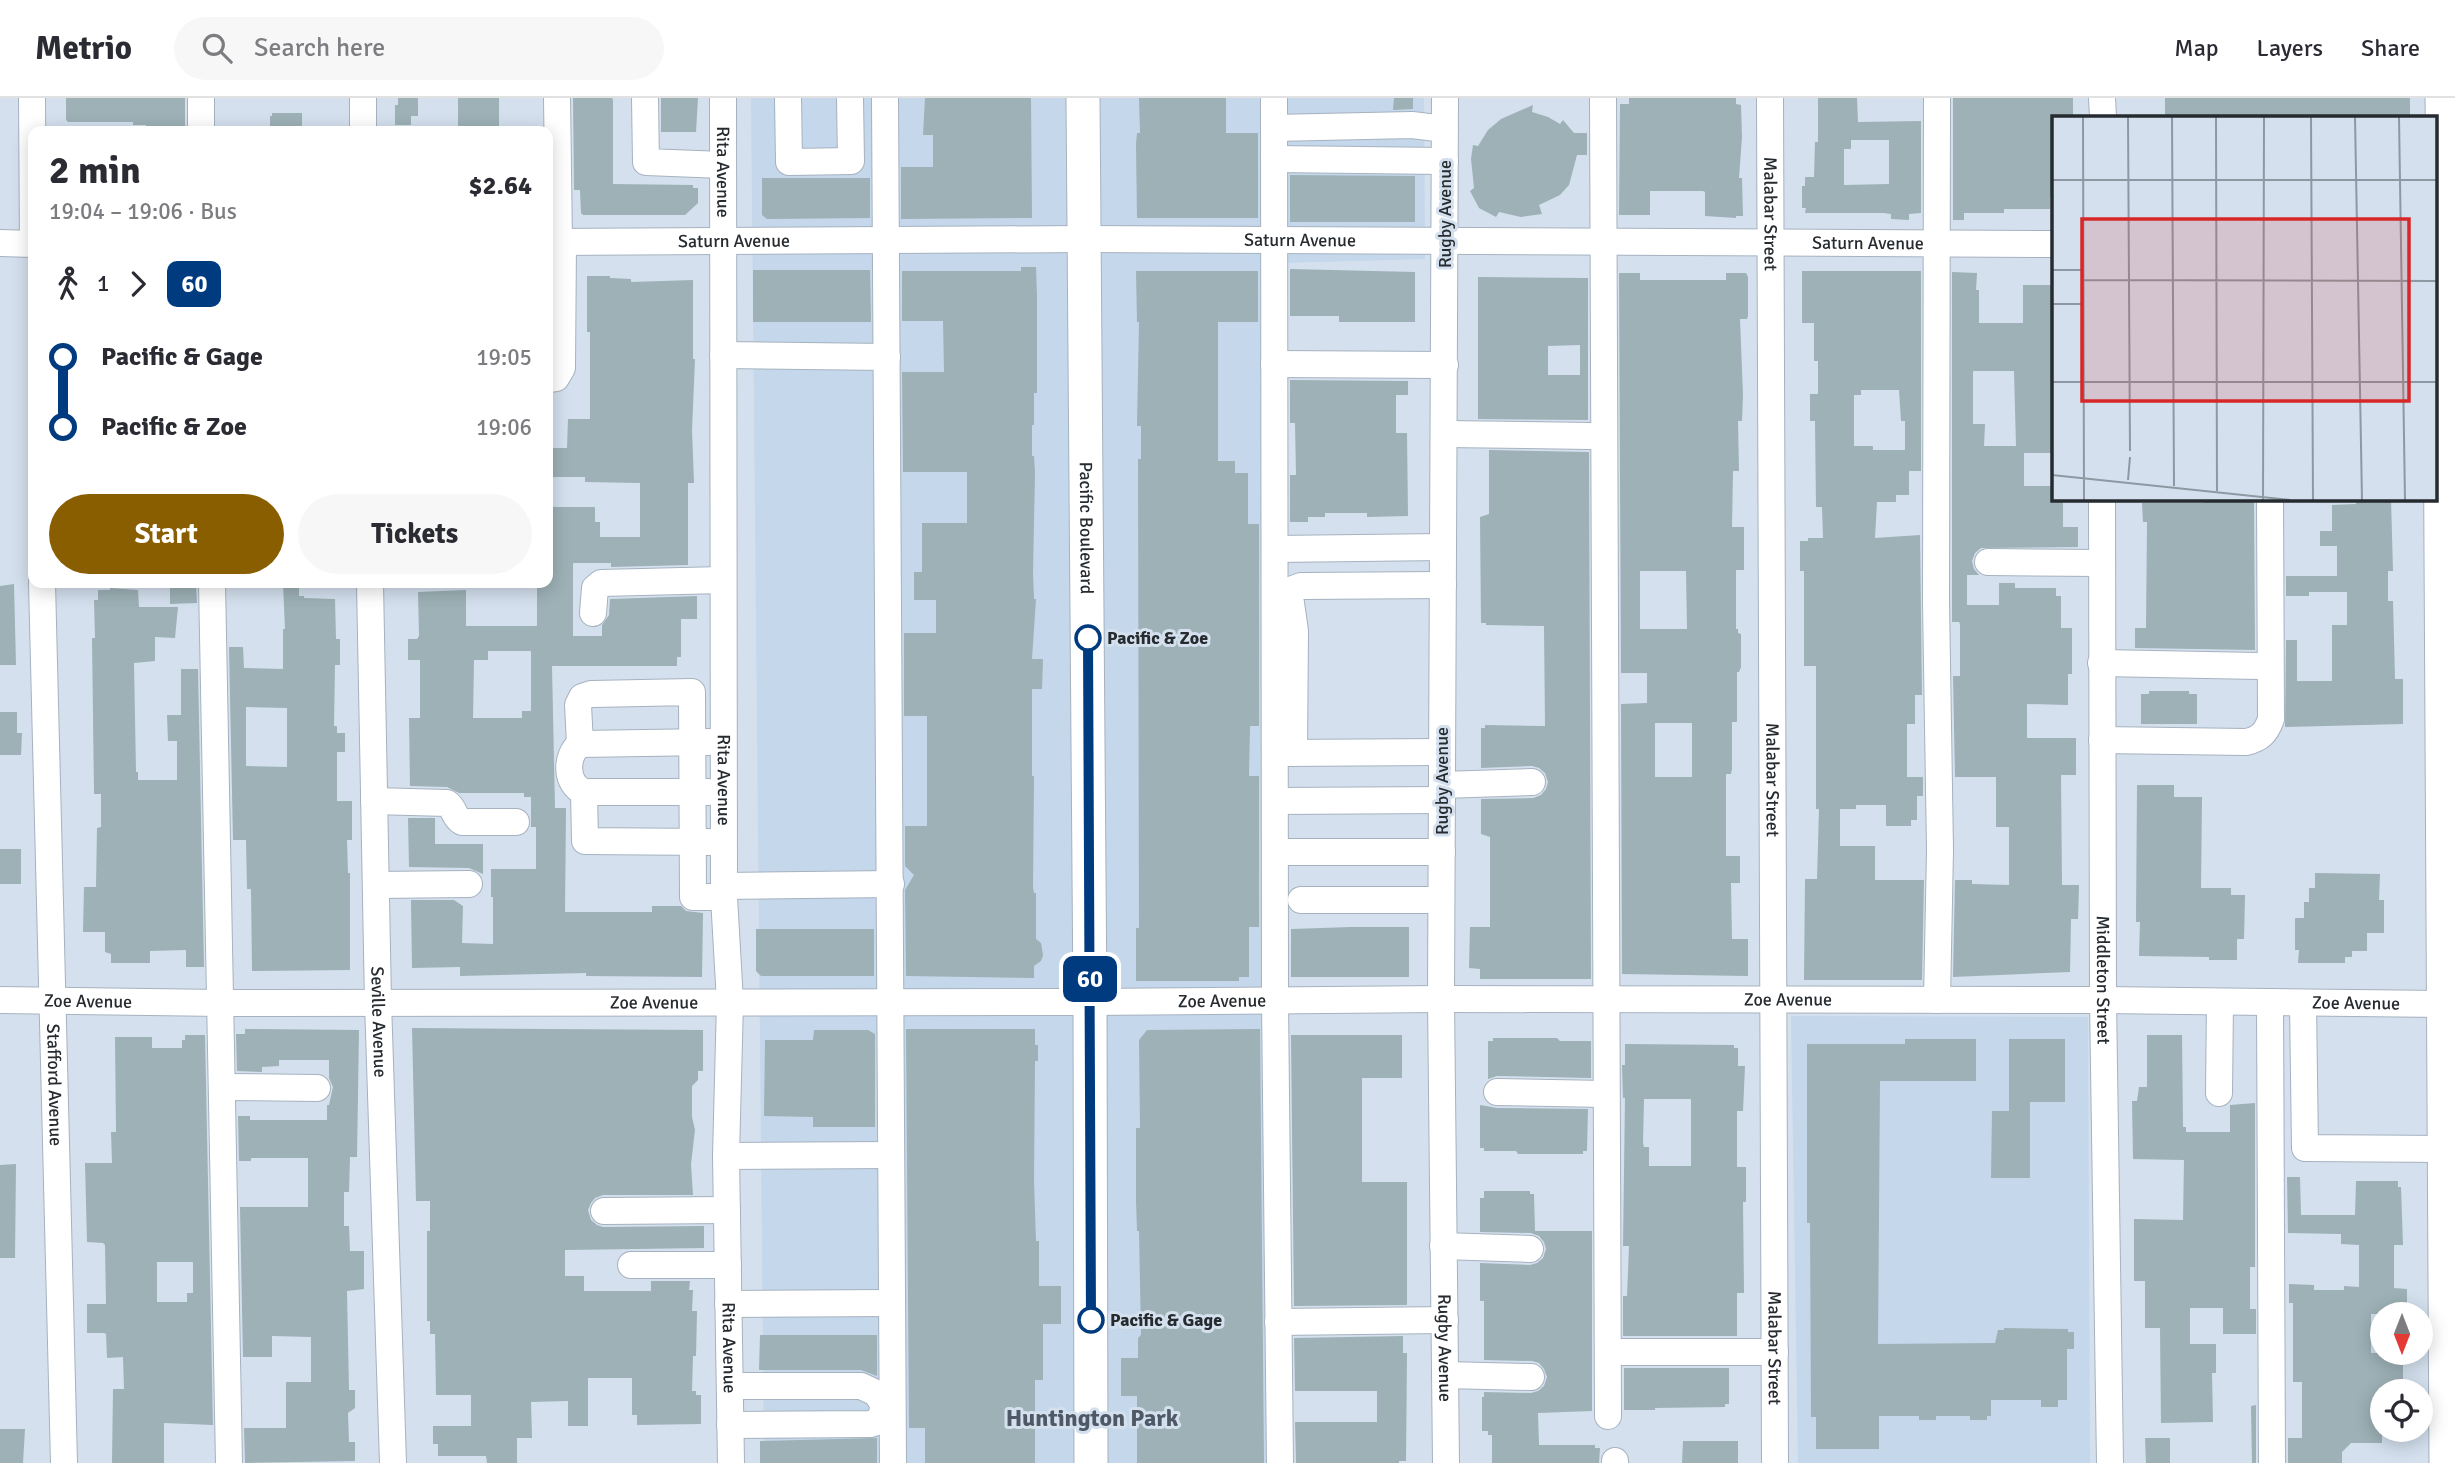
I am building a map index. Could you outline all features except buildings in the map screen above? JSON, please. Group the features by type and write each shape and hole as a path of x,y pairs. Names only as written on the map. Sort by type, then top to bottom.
{"main road":[{"name":"Pacific Boulevard","path":"1083,98 1091,1463"},
{"path":"2446,107 2449,889 2443,1004 2449,1079 2444,1149 2450,1260 2450,1378 2446,1463"}],"street":[{"path":"32,98 32,126"},
{"path":"201,98 201,126"},
{"path":"363,98 363,126"},
{"path":"553,378 562,368 556,242 557,98"},
{"path":"645,98 646,162 723,165"},
{"name":"Rita Avenue","path":"723,98 724,892 730,1002 726,1156 731,1463"},
{"path":"788,98 789,162 851,161 850,98"},
{"path":"886,98 893,1463"},
{"path":"1274,98 1283,128 1283,159 1274,239 1274,364 1275,549 1284,753"},
{"name":"Rugby Avenue","path":"1444,98 1446,240 1441,999 1446,1463"},
{"path":"1603,98 1608,1416"},
{"name":"Malabar Street","path":"1770,98 1775,1463"},
{"path":"1937,98 1936,602 1940,850 1937,1000"},
{"path":"2102,98 2102,116"},
{"path":"1283,128 1412,125 1444,129"},
{"path":"1283,159 1445,161"},
{"name":"Saturn Avenue","path":"556,242 1274,239 2052,244"},
{"path":"0,243 28,243"},
{"path":"723,355 887,357"},
{"path":"1274,364 1444,365"},
{"path":"1444,434 1590,436"},
{"name":"Middleton Street","path":"2102,500 2103,1000 2110,1463"},
{"path":"2102,740 2246,742 2256,740 2263,734 2270,719 2270,500"},
{"path":"1275,549 1443,547"},
{"path":"1987,562 2101,563"},
{"path":"593,613 595,588 601,583 723,580"},
{"path":"1279,1463 1275,801 1284,753 1295,631 1290,596 1293,589 1301,586 1443,585"},
{"name":"Stafford Avenue","path":"42,588 64,1463"},
{"path":"212,588 229,1463"},
{"name":"Seville Avenue","path":"370,588 378,1002 393,1463"},
{"path":"2101,663 2259,666"},
{"path":"580,744 578,705 582,697 591,694 692,692 693,897 724,892 891,884"},
{"path":"724,742 580,744 570,756 571,782 576,789 584,792 724,791"},
{"path":"1284,753 1442,752"},
{"path":"1275,801 1442,792 1532,782"},
{"path":"584,792 585,841 724,842"},
{"path":"374,801 447,803 451,806 455,818 461,822 516,822"},
{"path":"1275,852 1442,852"},
{"path":"376,885 469,884"},
{"path":"1301,900 1441,900"},
{"name":"Zoe Avenue","path":"0,1000 222,1003 1606,999 2443,1004"},
{"path":"2219,1093 2220,1002"},
{"path":"2270,1002 2272,1463"},
{"path":"2303,1003 2305,1148 2444,1149"},
{"path":"223,1087 317,1088"},
{"path":"1497,1092 1606,1094"},
{"path":"726,1156 891,1156"},
{"path":"604,1211 727,1210"},
{"path":"1443,1246 1530,1249"},
{"path":"631,1265 728,1265"},
{"path":"728,1304 892,1304"},
{"path":"1278,1322 1444,1320"},
{"path":"1623,1352 1775,1352"},
{"path":"1445,1375 1531,1377"},
{"path":"730,1386 861,1386 876,1393 884,1405 880,1421 870,1424 730,1425"}],"shaded area":[{"path":"751,98 1424,98 1425,259 1281,263 1261,982 1268,1463 764,1463"},
{"path":"1791,1016 2088,1017 2090,1463 1798,1463"}],"bus line":[{"name":"60","path":"1088,638 1091,1320"}],"place":[{"name":"Pacific & Zoe","path":"1088,638"},
{"name":"Pacific & Gage","path":"1091,1320"}],"district":[{"name":"Huntington Park","path":"1092,1418"}]}
